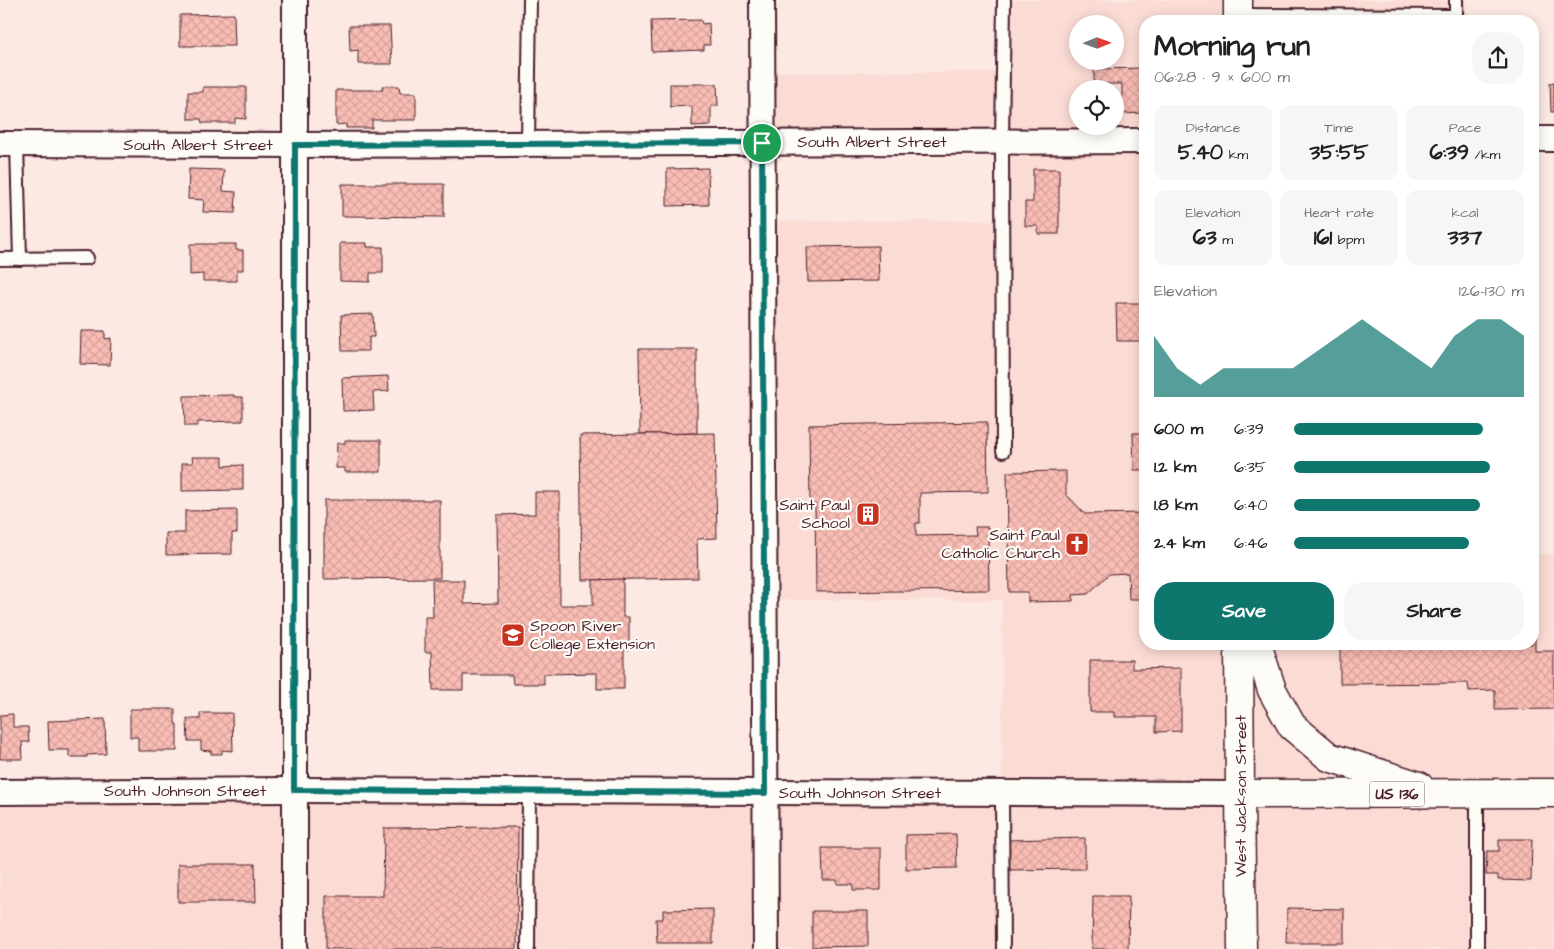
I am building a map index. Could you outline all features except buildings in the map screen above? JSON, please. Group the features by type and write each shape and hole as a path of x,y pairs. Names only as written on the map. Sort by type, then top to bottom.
{"main road":[{"name":"West Jackson Street","path":"1240,650 1242,949"},
{"path":"1259,650 1272,690 1292,726 1328,757 1442,793"},
{"name":"US 136","path":"1240,794 1554,793"}],"street":[{"path":"295,0 295,949"},
{"path":"762,0 766,949"},
{"path":"1539,139 1554,139"},
{"name":"South Albert Street","path":"9,144 295,145 1139,141"},
{"name":"South Johnson Street","path":"0,792 294,790 1240,794"}],"lane":[{"path":"528,144 530,0"},
{"path":"1003,452 1002,142 1004,0"},
{"path":"1456,0 1456,15"},
{"path":"1238,12 1272,15"},
{"path":"9,144 20,259"},
{"path":"0,259 87,258"},
{"path":"528,949 529,791"},
{"path":"1002,794 1003,949"},
{"path":"1477,794 1478,949"}],"shaded area":[{"path":"1004,0 1226,0 1227,15 1139,15 1139,650 1539,650 1539,554 1554,554 1554,949 0,949 0,792 1002,793 1002,600 764,600 762,221 1002,220 1002,142 762,143 762,72 1003,72"},
{"path":"1249,0 1467,0 1467,15 1248,15"}],"place":[{"name":"Saint Paul School","path":"868,514"},
{"name":"Saint Paul Catholic Church","path":"1077,544"},
{"name":"Spoon River College Extension","path":"513,635"}],"route":[{"path":"762,143 765,793 294,790 295,145 762,143"}]}
